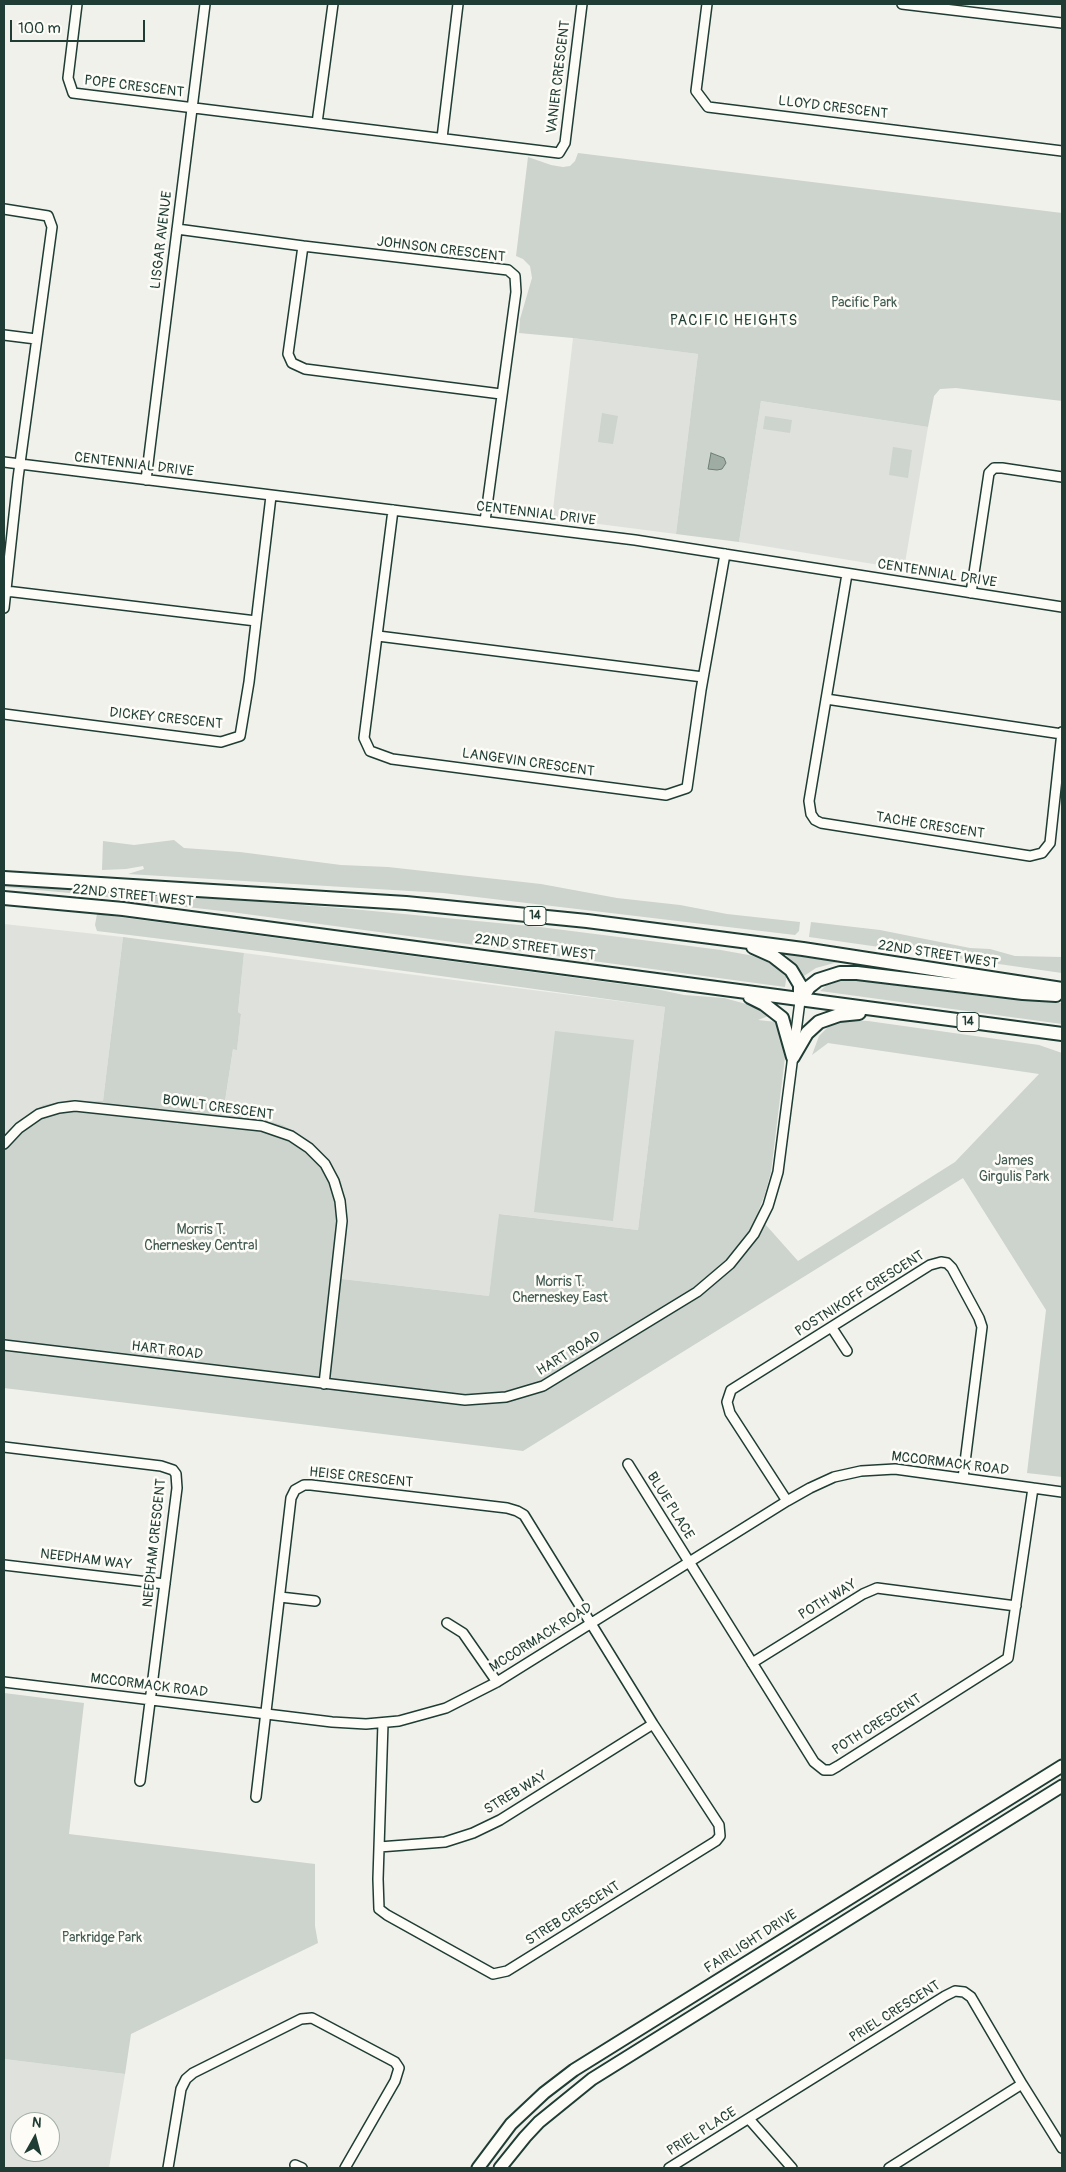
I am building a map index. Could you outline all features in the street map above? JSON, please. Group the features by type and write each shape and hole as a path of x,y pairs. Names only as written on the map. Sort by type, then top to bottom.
{"highway":[{"name":"22ND STREET WEST","path":"4,878 406,903 587,921 1062,989"},
{"name":"22ND STREET WEST","path":"4,898 124,909 739,991 800,1001 1062,1034"},
{"path":"742,942 773,956 791,970 800,985 800,1001"},
{"path":"800,1001 809,987 818,980 840,973 857,973 1023,993 1062,995"},
{"path":"739,991 764,1004 778,1014 786,1029 793,1057"},
{"path":"793,1057 807,1033 819,1022 839,1015 874,1010"}],"main road":[{"name":"FAIRLIGHT DRIVE","path":"478,2168 511,2124 544,2093 574,2070 1062,1766"},
{"path":"500,2168 539,2122 592,2079 1062,1786"}],"street":[{"name":"POPE CRESCENT","path":"77,4 68,78 74,93 192,108"},
{"name":"LISGAR AVENUE","path":"146,480 205,4"},
{"path":"317,123 333,4"},
{"path":"442,138 458,4"},
{"name":"VANIER CRESCENT","path":"192,108 559,153 565,143 582,4"},
{"name":"LLOYD CRESCENT","path":"707,4 696,91 708,107 1062,151"},
{"path":"902,4 1062,23"},
{"path":"4,209 48,216 52,228 20,464 4,608"},
{"name":"JOHNSON CRESCENT","path":"177,229 508,270 516,276 516,292 484,521"},
{"path":"304,246 288,354 292,364 305,369 501,394"},
{"path":"4,335 36,339"},
{"name":"CENTENNIAL DRIVE","path":"4,462 484,521 725,554 1062,607"},
{"path":"972,593 989,473 994,468 1002,468 1062,477"},
{"name":"DICKEY CRESCENT","path":"4,714 221,742 240,736 271,496"},
{"name":"LANGEVIN CRESCENT","path":"393,510 364,738 370,751 392,759 666,795 687,788 725,554"},
{"name":"TACHE CRESCENT","path":"826,699 1062,733 1050,842 1042,854 1030,856 821,823 815,820 811,814 809,801 826,699 847,574"},
{"path":"6,591 256,621"},
{"path":"378,636 704,677"},
{"name":"HART ROAD","path":"4,1345 465,1400 492,1399 519,1394 543,1386 697,1292 739,1254 754,1234 768,1206 780,1161 800,1001"},
{"name":"BOWLT CRESCENT","path":"4,1144 19,1128 39,1114 59,1108 75,1106 262,1126 291,1136 309,1148 325,1164 334,1181 340,1201 342,1221 324,1384"},
{"name":"POSTNIKOFF CRESCENT","path":"787,1501 730,1413 727,1402 728,1396 736,1386 936,1262 947,1263 952,1268 982,1327 982,1341 963,1478"},
{"path":"832,1328 847,1351"},
{"name":"NEEDHAM CRESCENT","path":"4,1447 161,1466 173,1470 178,1479 140,1781"},
{"name":"BLUE PLACE","path":"628,1464 690,1562"},
{"name":"MCCORMACK ROAD","path":"4,1682 351,1724 383,1723 415,1718 446,1708 497,1682 787,1501 821,1482 861,1471 895,1469 1062,1492"},
{"name":"HEISE CRESCENT","path":"256,1797 292,1494 304,1485 517,1511 526,1518 590,1623"},
{"name":"POTH CRESCENT","path":"690,1562 814,1762 824,1770 831,1770 1008,1658 1033,1488"},
{"name":"NEEDHAM WAY","path":"4,1565 165,1584"},
{"name":"POTH WAY","path":"752,1663 864,1594 877,1588 1016,1606"},
{"path":"280,1597 316,1601"},
{"path":"447,1623 463,1633 497,1682"},
{"name":"STREB CRESCENT","path":"383,1723 378,1904 383,1912 484,1970 493,1974 507,1972 716,1841 720,1836 719,1825 590,1623"},
{"name":"STREB WAY","path":"380,1846 438,1843 473,1833 500,1820 653,1724"},
{"name":"PRIEL CRESCENT","path":"749,2119 955,1991 964,1992 971,1997 1062,2148"},
{"path":"168,2168 181,2089 186,2079 193,2072 301,2019 312,2018 395,2062 399,2068 395,2081 345,2168"},
{"path":"889,2168 1022,2084"},
{"path":"749,2119 792,2168"},
{"name":"PRIEL PLACE","path":"669,2168 749,2119"}],"shaded area":[{"path":"573,338 698,354 676,534 552,518"},
{"path":"761,401 928,427 904,569 739,542"},
{"path":"711,453 724,458 726,463 722,469 708,469"},
{"path":"4,924 123,937 103,1101 71,1100 16,1123 4,1137"},
{"path":"244,953 665,1007 638,1230 500,1214 489,1296 342,1279 347,1213 335,1170 328,1159 310,1141 283,1125 269,1121 223,1115 233,1049 237,1049 241,1014 238,1012"},
{"path":"4,2059 125,2074 109,2168 4,2168"}],"green space":[{"name":"Pacific Park","path":"578,153 1062,213 1062,401 956,388 940,389 934,396 928,427 761,401 739,542 676,534 698,354 519,333 520,319 532,278 530,266 523,259 516,256 528,157 563,167 570,166 575,161"},
{"path":"602,413 618,416 613,444 598,442"},
{"path":"765,416 792,420 790,433 763,429"},
{"path":"893,447 912,450 908,478 889,475"},
{"path":"174,840 184,848 240,852 341,865 388,867 541,884 617,898 680,905 727,914 800,922 799,931 795,935 443,893 128,874 144,869 143,866 102,870 103,841 134,845"},
{"path":"4,883 93,888 92,895 4,887"},
{"path":"100,890 341,908 540,927 721,950 754,956 786,971 786,980 785,987 99,896"},
{"path":"97,914 651,988 684,995 724,998 761,1008 771,1015 758,1020 777,1022 785,1057 771,1172 757,1215 798,1261 955,1162 1039,1074 828,1043 812,1055 819,1036 829,1026 839,1020 868,1021 1039,1045 1062,1053 1062,1477 1027,1473 1046,1310 963,1178 523,1451 4,1388 4,1137 16,1123 43,1105 71,1100 103,1101 123,937 244,953 238,1012 241,1014 237,1050 233,1049 223,1114 283,1125 310,1141 328,1159 341,1182 347,1213 342,1279 489,1296 499,1214 638,1230 665,1007 267,952 97,931 95,925"},
{"path":"811,922 880,930 970,948 990,949 1015,956 1062,957 1062,973 809,937"},
{"path":"785,954 838,962 816,968 804,976"},
{"path":"847,979 988,997 1062,1003 1062,1024 820,991 827,985"},
{"path":"555,1031 634,1040 613,1221 534,1212"},
{"name":"Parkridge Park","path":"4,1693 84,1703 69,1834 315,1864 315,1926 318,1943 131,2034 125,2074 4,2059"}],"district":[{"name":"PACIFIC HEIGHTS","path":"734,321"}],"park label":[{"name":"James Girgulis Park","path":"1014,1170"},
{"name":"Morris T. Cherneskey Central","path":"201,1238"},
{"name":"Morris T. Cherneskey East","path":"560,1290"}]}
